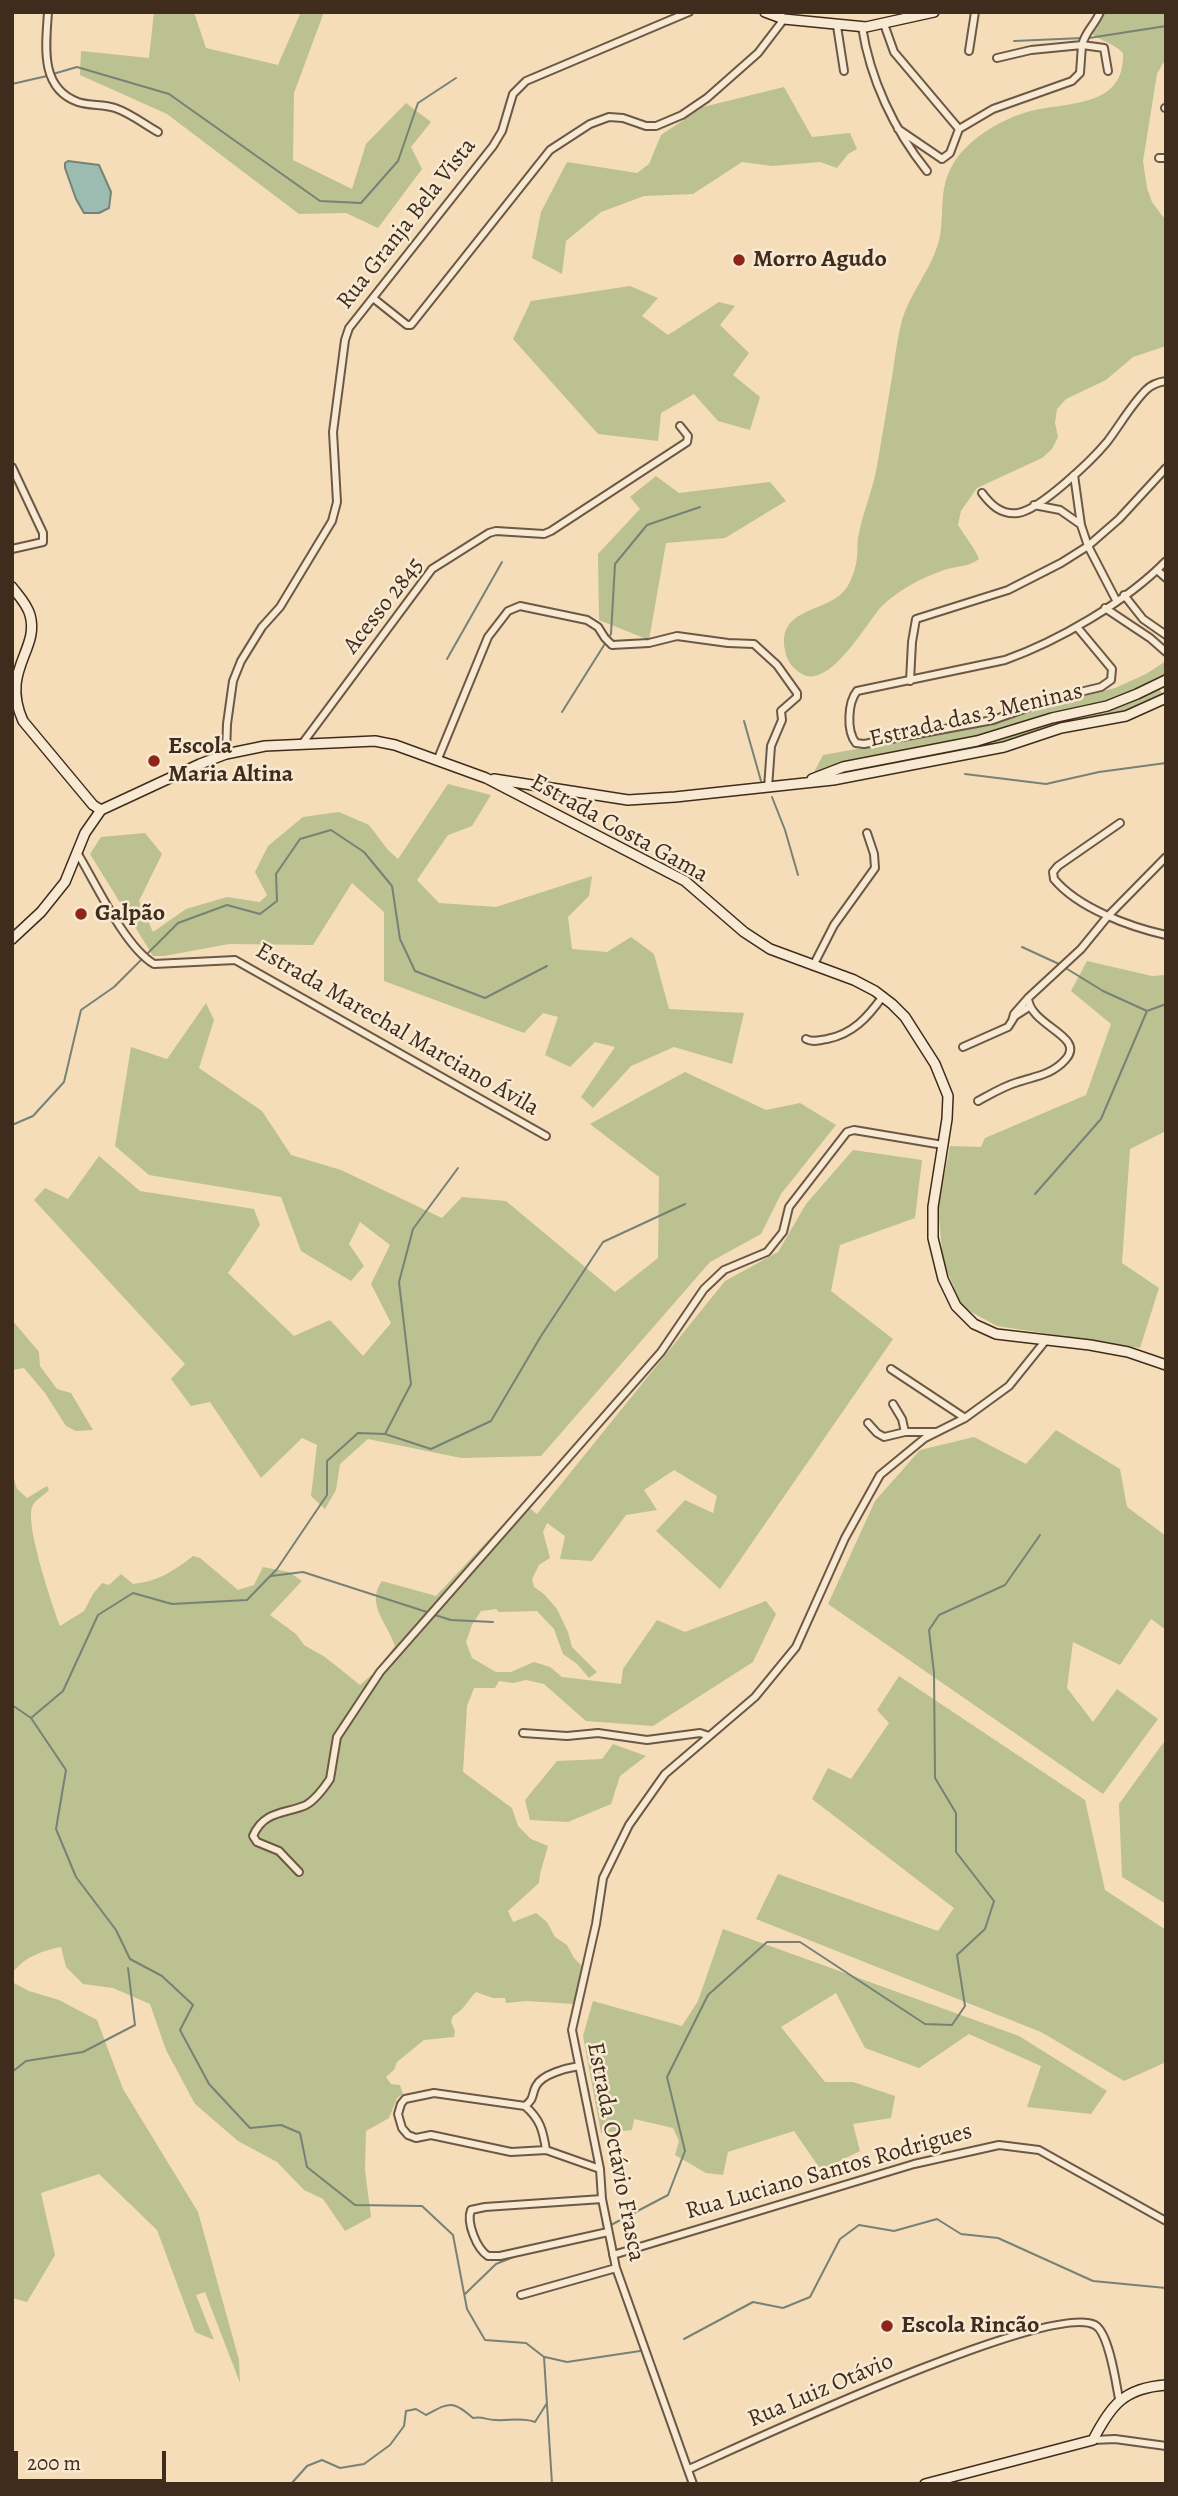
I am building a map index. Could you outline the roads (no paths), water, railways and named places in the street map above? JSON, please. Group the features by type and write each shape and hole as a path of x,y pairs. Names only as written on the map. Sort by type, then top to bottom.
{"main road":[{"path":"765,12 784,19 837,26 884,24 934,12"},
{"path":"12,587 30,614 31,624 29,638 15,676 15,705 23,721 93,805 101,810 85,833 65,882 54,897 12,939"},
{"path":"1165,680 1163,689 1166,691"},
{"name":"Estrada das 3 Meninas","path":"793,785 843,767 977,741 1052,718 1107,706 1165,680"},
{"name":"Estrada das 3 Meninas","path":"486,778 628,800 768,788 859,777 1004,747 1061,728 1126,716 1166,698"},
{"name":"Estrada Costa Gama","path":"101,810 226,754 265,746 375,741 395,745 486,778 685,881 756,940 784,955 854,980 883,996 905,1017 935,1064 948,1096 933,1223 938,1264 947,1292 965,1315 985,1331 1128,1352 1166,1364"},
{"path":"525,800 534,786"},
{"path":"925,2484 1093,2440 1107,2413 1119,2399 1135,2391 1166,2385"}],"street":[{"path":"48,12 46,51 48,74 54,85 78,102 117,109 158,132"},
{"name":"Rua Granja Bela Vista","path":"226,754 231,691 241,662 262,627 280,607 332,521 337,502 333,432 345,340 349,328 493,146 502,131 513,94 518,88 542,73 689,12"},
{"path":"969,51 975,12"},
{"path":"898,129 942,159 950,153 959,128 993,109 1072,81 1080,73 1082,45 1087,30 1100,12"},
{"path":"373,298 407,325 411,325 550,150 590,124 609,117 623,118 646,126 681,115 707,98 758,54 784,19"},
{"path":"884,24 894,52 959,128"},
{"path":"837,26 844,71"},
{"path":"862,26 873,73 898,129 927,171"},
{"path":"997,58 1031,50 1082,45 1104,48 1108,71"},
{"path":"982,493 991,505 1005,512 1018,513 1034,505 1074,475 1105,445 1146,390 1166,381"},
{"name":"Acesso 2845","path":"302,744 432,569 489,533 496,531 536,534 551,531 687,442 688,436 680,426"},
{"path":"12,467 43,533 43,542 12,550"},
{"path":"910,681 914,624 920,616 967,605 1008,590 1033,579 1088,546 1135,503 1166,468"},
{"path":"1074,475 1081,525 1088,546 1116,600"},
{"path":"1034,505 1060,510 1081,525"},
{"path":"1077,627 1112,669 1111,680 1101,687 1055,698 972,725 864,744 856,743 850,734 852,699 861,689 1005,660 1027,652 1077,627 1124,595 1166,561"},
{"path":"1157,570 1166,578"},
{"path":"1105,608 1163,650 1166,638 1143,619 1124,595"},
{"path":"436,761 488,638 508,611 520,606 587,620 598,626 612,645 649,643 677,636 748,643 760,648 777,665 797,693 797,697 781,711 782,720 771,746 768,788"},
{"path":"1119,823 1058,866 1053,872 1056,883 1108,916 1166,935"},
{"path":"813,966 834,925 875,867 867,832"},
{"name":"Estrada Marechal Marciano Ávila","path":"78,854 128,939 147,961 154,964 235,960 546,1136"},
{"path":"1012,1021 1014,1014 1028,998 1081,949 1108,916 1166,857"},
{"path":"806,1039 814,1041 841,1036 851,1031 866,1018 883,996"},
{"path":"978,1101 1016,1082 1051,1072 1070,1054 1068,1041 1037,1017 1029,1007 1028,998"},
{"path":"963,1047 1008,1027 1018,1014 1029,1007"},
{"path":"299,1872 279,1851 255,1840 255,1830 275,1813 307,1804 326,1785 330,1779 337,1737 380,1672 660,1352 704,1289 724,1270 766,1252 783,1232 789,1207 847,1132 854,1130 943,1145"},
{"path":"1031,1357 1033,1338"},
{"name":"Estrada Octávio Frasca","path":"693,2484 612,2255 602,2199 600,2169 572,2030 596,1924 603,1878 629,1825 665,1774 755,1697 796,1647 845,1538 880,1475 925,1438 965,1418 1009,1386 1046,1340"},
{"path":"891,1369 965,1418"},
{"path":"893,1404 902,1419 905,1432"},
{"path":"868,1423 884,1437 905,1432 938,1432"},
{"path":"523,1733 568,1736 598,1733 647,1740 700,1733 709,1736"},
{"path":"525,2106 533,2099 535,2087 541,2079 579,2066"},
{"path":"546,2150 542,2126 525,2106 434,2093 405,2099 398,2114 402,2128 408,2135 416,2138 431,2135 511,2152 546,2150 600,2169"},
{"name":"Rua Luciano Santos Rodrigues","path":"612,2255 914,2164 999,2145 1039,2150 1166,2221"},
{"path":"602,2199 485,2207 471,2210 469,2218 478,2245 488,2256 500,2256 608,2232"},
{"path":"521,2295 616,2268"},
{"name":"Rua Luiz Otávio","path":"689,2469 814,2413 946,2359 1042,2328 1079,2322 1093,2324 1103,2332 1119,2399"},
{"path":"1093,2440 1115,2439 1166,2446"}],"water":[{"path":"68,161 99,165 111,192 109,208 99,213 84,213 65,168"}],"waterway":[{"path":"1089,38 1166,26"},
{"path":"1014,41 1083,38"},
{"path":"53,74 77,67 169,94 320,201 361,203 398,161 418,103 456,78"},
{"path":"12,84 47,76"},
{"path":"609,637 615,564 647,525 700,507"},
{"path":"447,659 502,562"},
{"path":"562,712 606,642"},
{"path":"744,721 761,781"},
{"path":"965,774 1046,784 1099,772 1166,763"},
{"path":"772,797 798,875"},
{"path":"146,955 178,923 227,905 260,914 277,901 276,874 300,839 331,830 364,852 392,886 400,939 415,971 485,998 547,966"},
{"path":"1022,947 1059,964"},
{"path":"12,1125 33,1116 64,1082 81,1010 114,987 142,959"},
{"path":"1064,967 1103,991 1147,1011"},
{"path":"1035,1194 1101,1119 1147,1011 1166,1004"},
{"path":"385,1434 411,1384 399,1282 413,1229 458,1168"},
{"path":"31,1718 63,1691 98,1615 133,1593 172,1604 247,1600 277,1569 327,1495 327,1461 358,1433 385,1434 431,1449 491,1421 541,1336 603,1242 685,1204"},
{"path":"609,2226 668,2195 685,2151 667,2077 708,1995 767,1942 800,1942 925,2024 952,2025 965,2006 957,1955 985,1929 994,1901 956,1852 956,1813 935,1778 934,1673 929,1630 939,1615 1005,1585 1040,1535"},
{"path":"271,1576 303,1572 430,1613"},
{"path":"435,1615 451,1620 493,1622"},
{"path":"12,1705 31,1718 66,1770 56,1829 76,1877 116,1930 130,1959 162,1976 193,2005 180,2030 209,2084 250,2128 281,2125 300,2133 307,2167 355,2205 422,2206 453,2235 467,2309 485,2340 526,2343 544,2357 552,2484"},
{"path":"12,2072 26,2061 83,2052 135,2025 128,1968"},
{"path":"684,2339 753,2302 783,2308 810,2297 840,2239 859,2225 894,2231 937,2219 961,2234 998,2238 1093,2281 1166,2288"},
{"path":"465,2294 496,2264 521,2254"},
{"path":"545,2357 567,2362 640,2351"},
{"path":"291,2484 307,2466 322,2460 340,2468 364,2464 390,2445 404,2426 406,2411 416,2409 426,2415 450,2405 460,2408 473,2418 535,2422 547,2403"}],"place":[{"name":"Morro Agudo","path":"739,260"},
{"name":"Escola Maria Altina","path":"154,761"},
{"name":"Galpão","path":"81,914"},
{"name":"Escola Rincão","path":"887,2326"}]}
